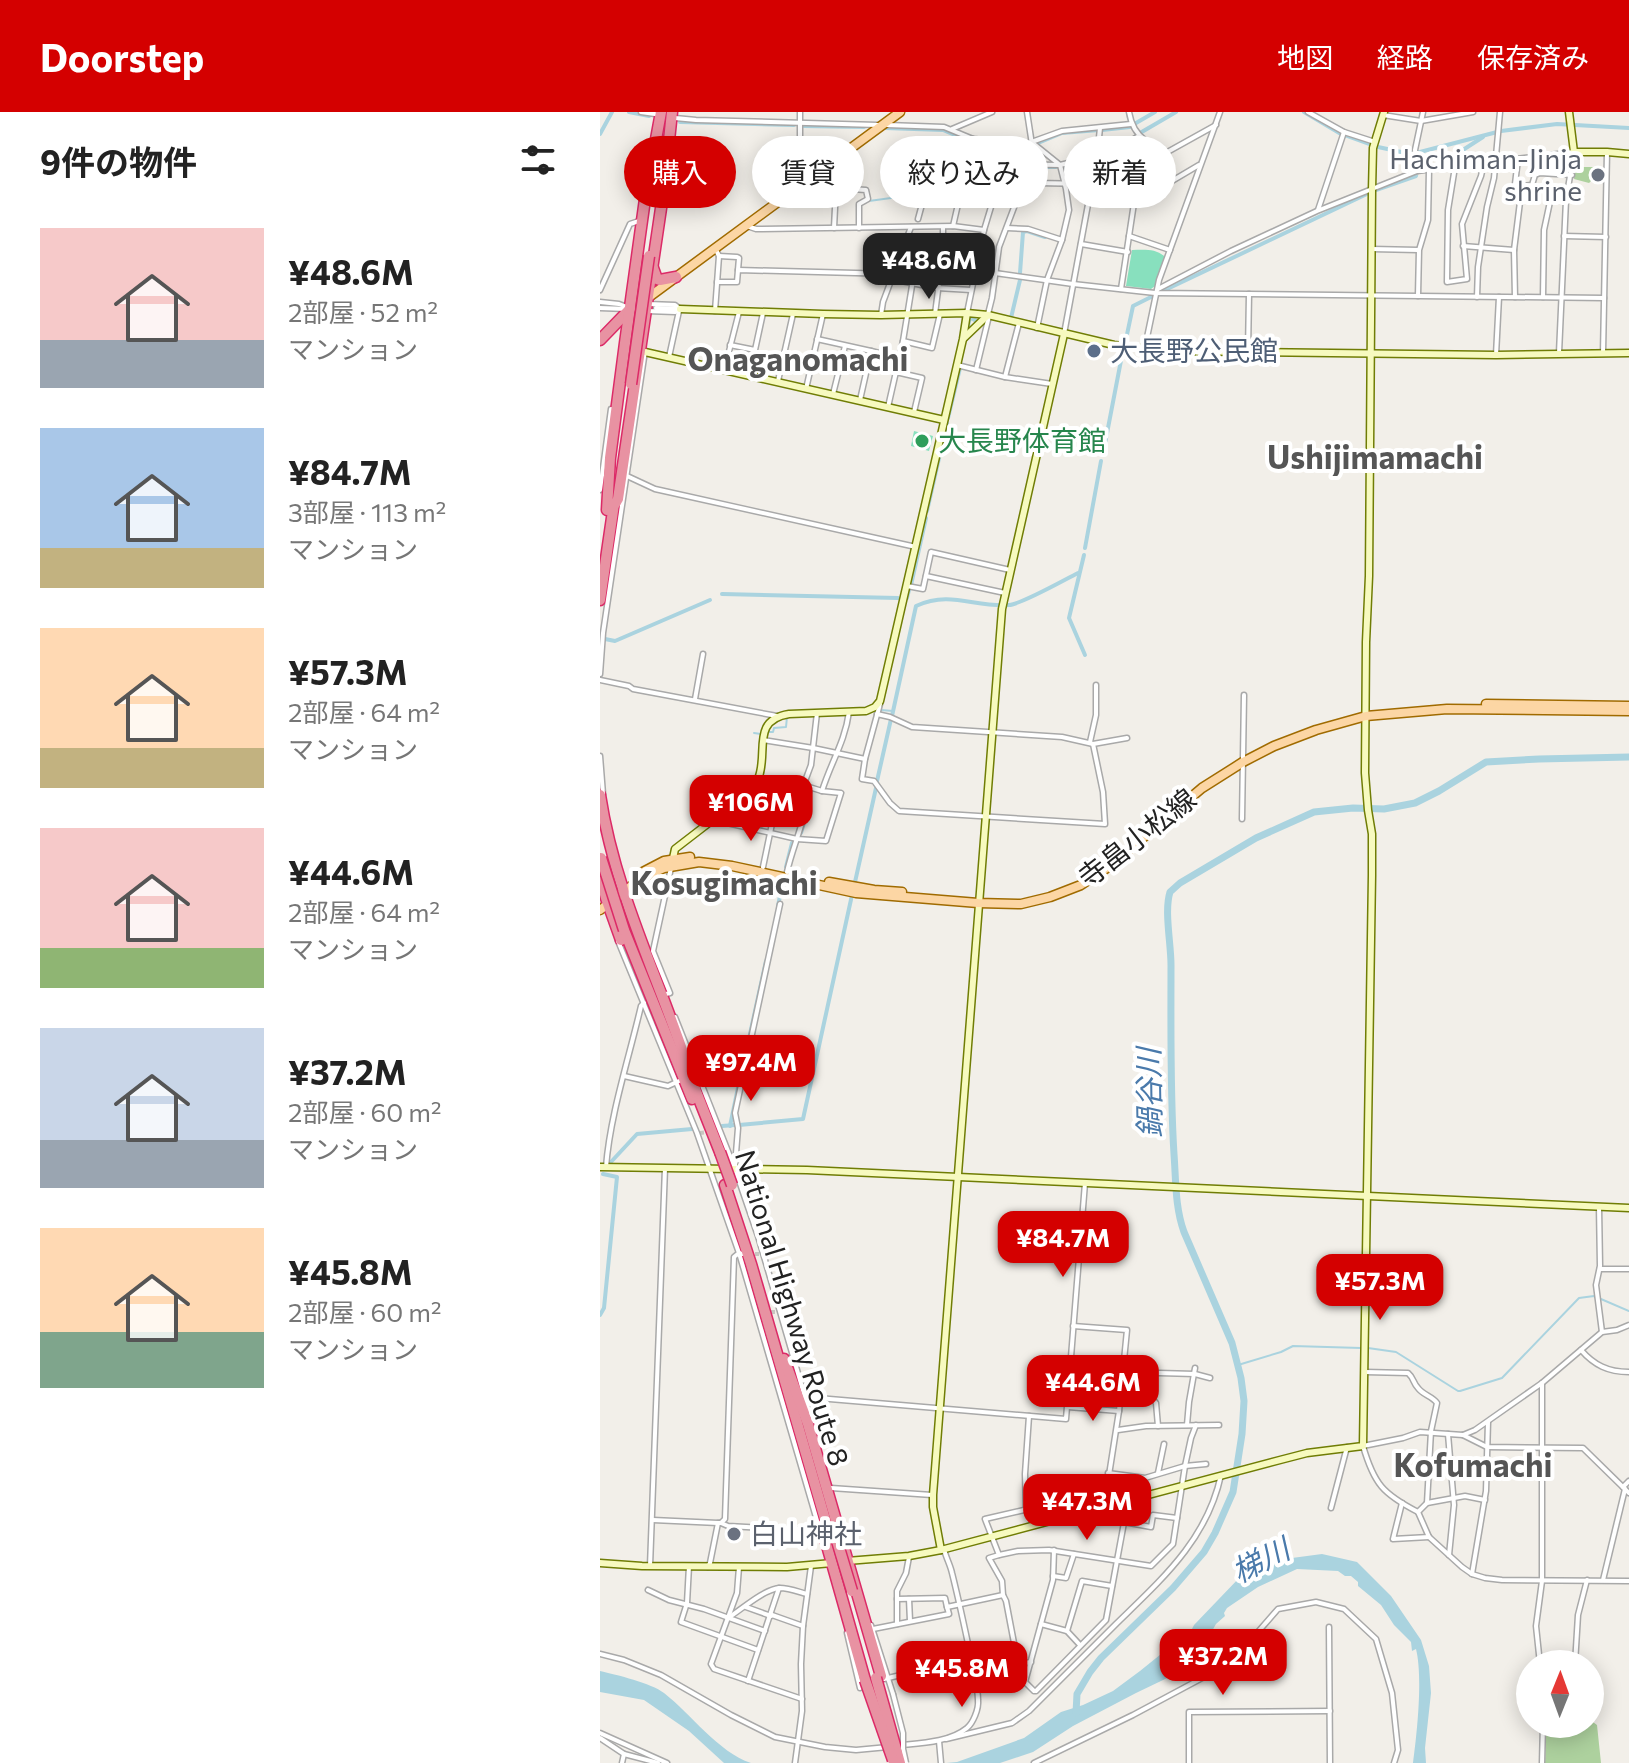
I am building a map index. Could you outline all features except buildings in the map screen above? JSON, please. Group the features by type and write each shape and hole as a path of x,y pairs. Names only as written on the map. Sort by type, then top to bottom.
{"highway":[{"path":"634,288 632,277 647,172 668,114"},
{"path":"611,507 618,499 650,305 650,259 660,247 670,172 668,114"},
{"path":"600,600 668,114"},
{"path":"600,563 611,507 610,458 645,199 668,114"},
{"path":"650,259 657,279 676,277"},
{"path":"600,340 631,308 650,305"},
{"path":"609,330 620,329 626,337"},
{"path":"600,795 605,854 622,889 680,1041 698,1098"},
{"name":"National Highway Route 8","path":"600,830 624,931 681,1082 716,1152"},
{"path":"600,877 603,904 624,931"},
{"name":"National Highway Route 8","path":"624,931 698,1098 784,1359 789,1387"},
{"name":"National Highway Route 8","path":"728,1185 776,1349 778,1366 796,1400 899,1762"},
{"path":"832,1534 849,1561 848,1589"},
{"path":"832,1534 832,1563 848,1589"}],"main road":[{"path":"864,139 900,112"},
{"path":"650,305 676,277 717,252 769,208"},
{"name":"寺畠小松線","path":"603,904 644,870 711,857 874,890 1021,904 1081,885 1107,868 1202,788 1244,759 1272,741 1315,725 1366,714 1447,703 1629,708"},
{"name":"寺畠小松線","path":"672,863 710,862 856,893 978,900"}],"street":[{"path":"641,112 799,123 944,127 965,136"},
{"path":"799,136 800,112"},
{"path":"950,130 992,112"},
{"path":"1027,112 1031,136"},
{"path":"1129,112 1131,124 1139,136"},
{"path":"1145,349 1159,280 1220,112"},
{"path":"1308,112 1374,145"},
{"path":"1417,171 1415,152 1423,112"},
{"path":"1473,112 1421,121 1384,113 1374,145 1366,639 1366,795 1372,875 1363,1446 1376,1480 1393,1499 1418,1512 1429,1537 1472,1574 1502,1580 1629,1581"},
{"path":"1477,297 1478,267 1497,162 1500,112"},
{"path":"1559,355 1566,200 1574,152 1569,112"},
{"path":"1048,136 1062,131 1131,124"},
{"path":"1176,147 1216,125"},
{"path":"1099,136 1100,128"},
{"path":"1317,211 1344,132"},
{"path":"1156,291 1231,251 1317,211 1417,171 1574,152 1629,154"},
{"path":"1603,354 1607,152"},
{"path":"1048,155 1060,165 1064,179"},
{"path":"1518,159 1515,184 1532,185 1535,175 1540,173 1572,175"},
{"path":"1455,167 1448,210 1447,282 1467,279 1462,224 1484,163"},
{"path":"1048,165 1064,164"},
{"path":"1176,179 1201,164"},
{"path":"1418,296 1419,250 1428,220 1429,170"},
{"path":"1515,297 1514,250 1522,186"},
{"path":"834,228 836,188 866,190 868,199 859,204 859,228"},
{"path":"1543,297 1544,230 1551,197"},
{"path":"918,219 921,208"},
{"path":"953,226 957,208"},
{"path":"991,208 862,779 874,781 899,811 1105,824 1103,792 1092,743 1096,685"},
{"path":"976,370 992,298 999,247 1014,208"},
{"path":"1037,328 1047,280 1062,240 1069,208"},
{"path":"940,1741 966,1730 978,1705 960,1605 952,1569 943,1550 933,1495 1002,605 1064,334 1087,208"},
{"path":"1121,289 1133,208"},
{"path":"600,290 630,224 639,221"},
{"path":"746,225 756,229 953,226 984,230"},
{"path":"881,315 911,227"},
{"path":"903,341 932,348 943,227"},
{"path":"1007,228 1028,229 1062,240"},
{"path":"1129,236 1170,250"},
{"path":"1564,236 1606,237"},
{"path":"1081,244 1128,252"},
{"path":"888,407 903,341 918,249 903,246"},
{"path":"1463,246 1514,250"},
{"path":"1372,249 1419,250"},
{"path":"715,311 717,252 739,258 737,282 717,282"},
{"path":"738,270 892,276 937,288 971,290"},
{"path":"995,273 1156,291 1604,298"},
{"path":"1248,351 1249,294"},
{"path":"1496,355 1499,297"},
{"path":"600,305 619,304 631,308"},
{"path":"600,305 612,306"},
{"path":"650,305 793,314 967,313 1145,349 1496,355 1629,353"},
{"path":"668,358 680,309"},
{"path":"724,371 739,312"},
{"path":"730,345 755,350 763,313"},
{"path":"778,383 793,314"},
{"path":"806,389 823,314"},
{"path":"963,339 988,316"},
{"path":"1005,377 1019,323"},
{"path":"600,674 603,633 619,544 645,352 645,324"},
{"path":"817,339 899,358"},
{"path":"833,395 845,346"},
{"path":"860,400 871,351"},
{"path":"645,352 944,420"},
{"path":"600,490 623,353"},
{"path":"957,365 1005,377 1053,384"},
{"path":"896,372 922,378 914,413"},
{"path":"626,475 655,489 916,547"},
{"path":"907,586 923,589 931,552 1010,570"},
{"path":"926,576 1005,593"},
{"path":"695,699 703,654"},
{"path":"600,680 777,716"},
{"path":"1242,819 1244,695"},
{"path":"666,994 670,993 653,951 675,849 745,795 759,778 763,740 770,720 777,716 866,711 880,701"},
{"path":"822,791 829,767 839,753 847,730 849,712"},
{"path":"787,872 803,819 794,811 811,765 817,713"},
{"path":"877,714 912,727 1062,737 1092,743 1127,738"},
{"path":"763,740 865,759"},
{"path":"600,756 612,843 605,854"},
{"path":"712,819 797,839 828,839 841,793 759,778"},
{"path":"763,867 780,780"},
{"path":"735,1169 738,1128 735,1113 780,904"},
{"path":"624,931 618,941 681,1082 740,1254 817,1526 832,1534 842,1527 831,1488 796,1400 779,1312 735,1169 637,923 629,913"},
{"path":"644,1003 603,1167 959,1177 1629,1208"},
{"path":"697,1073 705,1070 742,1078"},
{"path":"624,1076 665,1085 681,1082"},
{"path":"650,1566 665,1168"},
{"path":"796,1400 1066,1419 1085,1183"},
{"path":"1599,1207 1600,1269 1596,1285 1602,1332"},
{"path":"708,1567 720,1523 725,1519 734,1257 740,1254"},
{"path":"1600,1269 1629,1269"},
{"path":"1463,1435 1475,1430 1542,1383 1602,1332 1629,1325"},
{"path":"1073,1326 1127,1330 1117,1430 1104,1507"},
{"path":"1581,1350 1593,1364 1610,1370 1628,1371"},
{"path":"1123,1372 1195,1371 1210,1378"},
{"path":"1187,1425 1195,1371"},
{"path":"1365,1372 1408,1373 1418,1390 1437,1403 1431,1431 1427,1503"},
{"path":"1151,1373 1150,1396 1156,1403 1158,1426"},
{"path":"1539,1650 1536,1626 1542,1581 1542,1383"},
{"path":"1068,1407 1119,1411"},
{"path":"1026,1510 1029,1416"},
{"path":"1472,1574 1485,1500 1488,1421"},
{"path":"1018,1664 1002,1581 989,1558 1018,1551 1054,1550 1151,1566 1173,1544 1185,1466 1196,1425"},
{"path":"1117,1430 1219,1425"},
{"path":"600,1563 708,1567 811,1566 909,1556 994,1537 1307,1453 1363,1446 1431,1431 1463,1435 1487,1447 1583,1448 1626,1490"},
{"path":"1448,1434 1453,1500 1449,1556"},
{"path":"1158,1474 1164,1444"},
{"path":"1331,1508 1347,1447"},
{"path":"1108,1473 1145,1478 1185,1466 1206,1464"},
{"path":"600,1654 661,1675 775,1737 825,1747 870,1750 940,1741 1012,1723 1029,1711 1186,1553 1206,1521 1221,1475"},
{"path":"1603,1581 1629,1481"},
{"path":"831,1488 933,1495"},
{"path":"999,1555 985,1519 1106,1491"},
{"path":"1418,1512 1427,1503 1465,1496 1485,1500"},
{"path":"1054,1550 1053,1576 1025,1682 1034,1691 1106,1620 1128,1501"},
{"path":"1402,1503 1393,1539 1429,1537"},
{"path":"1124,1522 1151,1527 1153,1515 1177,1518"},
{"path":"653,1520 804,1530"},
{"path":"1053,1576 1066,1578 1074,1554"},
{"path":"897,1624 899,1585 906,1573 909,1556"},
{"path":"689,1566 687,1603 681,1622 758,1650"},
{"path":"795,1763 802,1699 803,1626 811,1566"},
{"path":"739,1567 737,1593 711,1664 714,1669 802,1699"},
{"path":"1576,1650 1578,1615 1587,1580"},
{"path":"1067,1631 1082,1581 1112,1586"},
{"path":"728,1618 756,1597 779,1588 807,1594"},
{"path":"748,1681 779,1588"},
{"path":"848,1589 873,1629 876,1680 893,1694 903,1733 899,1762"},
{"path":"848,1589 843,1618 860,1688 876,1680 905,1674 958,1678 974,1672 1031,1662"},
{"path":"648,1590 669,1600 687,1603 765,1631"},
{"path":"947,1607 1003,1595"},
{"path":"873,1629 949,1614 945,1598 897,1599"},
{"path":"909,1599 910,1621"},
{"path":"1034,1763 1219,1669 1278,1609 1316,1602 1344,1609 1376,1639 1392,1693 1398,1750 1394,1763"},
{"path":"745,1607 803,1626"},
{"path":"1041,1624 1067,1631 1081,1645"},
{"path":"1329,1627 1330,1763"},
{"path":"1189,1763 1189,1712 1330,1711"},
{"path":"600,1736 624,1754 663,1763"},
{"path":"600,1736 663,1763"},
{"path":"1542,1763 1543,1738"},
{"path":"940,1741 941,1763"},
{"path":"622,1763 624,1754"}],"green space":[{"path":"1576,167 1601,167 1606,172 1605,181 1592,180 1589,183 1574,179"},
{"path":"1132,250 1154,251 1165,257 1155,286 1151,289 1126,286"},
{"name":"大長野体育館","path":"914,431 933,436 929,451 911,446"},
{"path":"1546,1738 1598,1738 1601,1763 1545,1763"}],"water":[{"path":"1322,1554 1357,1562 1391,1596 1421,1640 1429,1666 1431,1693 1426,1763 1413,1763 1419,1690 1416,1649 1412,1651 1411,1642 1394,1625 1381,1605 1351,1576 1338,1571 1297,1569 1258,1587 1227,1608 1225,1616 1216,1624 1197,1658 1186,1669 1073,1726 1033,1752 1000,1763 946,1763 957,1762 1024,1738 1061,1712 1113,1691 1192,1629 1241,1576 1277,1560"},
{"path":"600,1671 658,1689 716,1742 751,1763 724,1763 689,1731 644,1700 600,1692"}],"waterway":[{"path":"600,134 612,112"},
{"path":"629,112 649,116"},
{"path":"1136,123 1155,112"},
{"path":"1140,133 1176,112"},
{"path":"1304,112 1341,134"},
{"path":"680,122 794,125"},
{"path":"1345,135 1406,153 1501,131 1557,124 1629,128"},
{"path":"804,126 864,127"},
{"path":"1102,130 1130,127"},
{"path":"885,128 943,130 957,136"},
{"path":"1048,139 1062,133 1099,130"},
{"path":"1438,166 1483,137"},
{"path":"1048,167 1056,167"},
{"path":"1376,190 1416,176"},
{"path":"1163,291 1369,193"},
{"path":"869,201 880,200"},
{"path":"1020,273 1023,232 1045,237"},
{"path":"1011,318 1020,280"},
{"path":"1125,344 1133,306 1151,297"},
{"path":"967,331 970,317 976,321"},
{"path":"1103,454 1123,350"},
{"path":"948,418 960,368"},
{"path":"927,511 947,423"},
{"path":"1085,548 1101,461"},
{"path":"911,585 926,518"},
{"path":"1084,555 1069,618 1085,655"},
{"path":"892,716 916,606 929,601 952,599 997,605 1015,604 1078,573"},
{"path":"907,598 909,590"},
{"path":"722,594 898,598"},
{"path":"605,639 615,641 710,600"},
{"path":"881,710 893,711"},
{"path":"768,732 786,727 787,717 790,717"},
{"path":"877,781 891,719"},
{"path":"754,733 761,734"},
{"name":"鍋谷川","path":"1076,1713 1077,1694 1101,1658 1173,1588 1204,1552 1233,1492 1242,1434 1244,1401 1232,1343 1184,1232 1177,1203 1172,1107 1170,892 1256,838 1314,812 1384,809 1415,803 1486,762 1629,757"},
{"path":"855,882 876,788"},
{"path":"805,816 811,790"},
{"path":"801,833 804,823"},
{"path":"786,867 792,843"},
{"path":"778,906 783,881"},
{"path":"739,1125 803,1119 852,895"},
{"path":"741,1075 766,961"},
{"path":"730,1126 739,1083"},
{"path":"722,1126 735,1125"},
{"path":"610,1163 637,1134 692,1129"},
{"path":"600,1315 604,1308 617,1177 603,1174"},
{"path":"1368,1348 1396,1352 1460,1391 1502,1378 1579,1298 1594,1296 1629,1311"},
{"path":"1238,1365 1293,1346 1361,1348"}],"tunnel":[{"path":"612,306 656,308"},
{"path":"700,1133 710,1132"},
{"path":"749,1254 759,1254"},
{"path":"759,1312 777,1312"}],"place":[{"name":"Hachiman-Jinja shrine","path":"1598,175"},
{"name":"大長野公民館","path":"1094,351"},
{"name":"大長野体育館","path":"922,441"},
{"name":"白山神社","path":"734,1534"}],"district":[{"name":"Onaganomachi","path":"798,360"},
{"name":"Ushijimamachi","path":"1375,458"},
{"name":"Kosugimachi","path":"724,884"},
{"name":"Kofumachi","path":"1473,1466"}],"water label":[{"name":"梯川","path":"1261,1561"}]}
